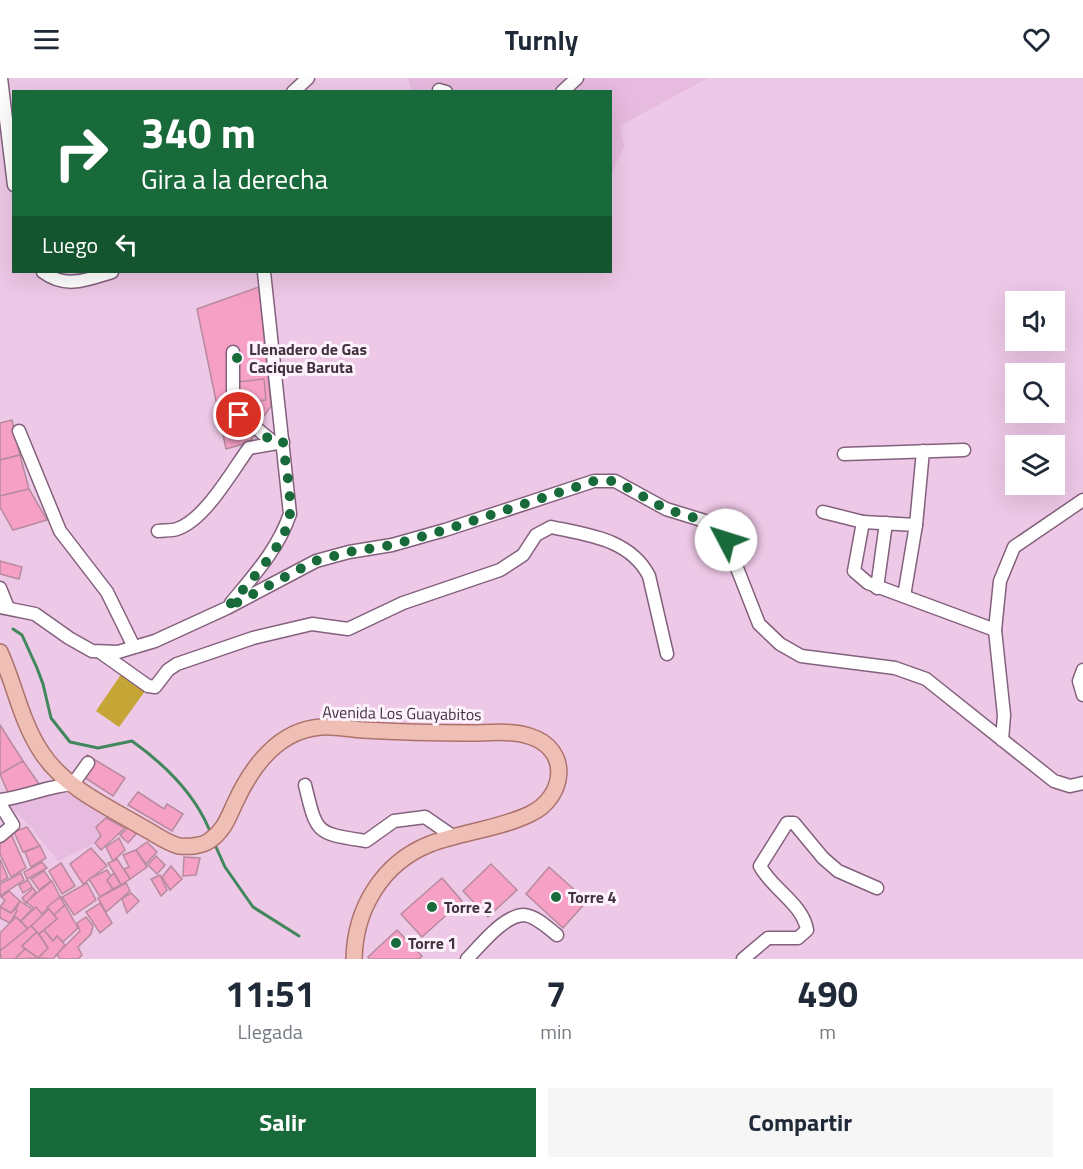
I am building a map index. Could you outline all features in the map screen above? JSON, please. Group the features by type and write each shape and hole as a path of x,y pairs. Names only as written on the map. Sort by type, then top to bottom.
{"main road":[{"name":"Avenida Los Guayabitos","path":"0,652 35,742 51,766 73,784 169,842 181,846 206,843 225,826 247,780 270,749 301,732 320,727 413,732 518,733 538,739 550,746 558,761 558,772 552,792 542,806 532,814 429,845 407,856 380,881 369,898 360,919 354,959"}],"street":[{"path":"1,78 12,169"},
{"path":"295,90 308,78"},
{"path":"564,90 577,78"},
{"path":"44,273 53,279 68,284 108,273"},
{"path":"227,608 271,555 282,536 290,514 278,442 264,273"},
{"path":"233,352 233,409 278,442"},
{"path":"19,431 60,531 107,592 134,647"},
{"path":"158,531 176,529 188,522 212,500 232,476 249,448 278,442"},
{"path":"844,454 964,450"},
{"path":"904,597 916,525 923,451"},
{"path":"0,588 4,608 35,614 92,651 118,652 155,641 227,608 315,561 349,552 392,545 445,530 594,481 615,481 666,509 705,521 726,540 759,624 780,644 801,656 895,668 926,679 1054,781 1071,786 1083,783"},
{"path":"1002,740 1004,715 994,630 1000,581 1014,548 1083,500"},
{"path":"823,512 863,522 916,525"},
{"path":"863,522 854,571 868,583 994,630"},
{"path":"878,588 886,523"},
{"path":"99,651 148,686 155,687 168,670 177,664 242,642 312,624 348,629 403,603 500,570 523,555 536,535 552,527 603,538 629,551 644,566 649,576 667,654"},
{"path":"1083,670 1079,681 1083,695"},
{"path":"0,836 13,825 0,802 55,785 73,784 88,763"},
{"path":"305,785 311,814 318,828 328,835 366,841 394,821 424,817 454,837"},
{"path":"743,959 768,938 798,938 807,930 806,919 766,876 760,866 787,823 794,823 822,858 838,871 877,888"},
{"path":"467,959 509,919 524,915 539,921 557,934"}],"shaded area":[{"path":"408,78 708,78 620,126 624,146 612,173 612,90 411,90"},
{"path":"124,670 148,687 119,727 96,711"},
{"path":"55,785 106,818 96,827 101,836 95,843 58,861 29,825 8,805 21,803"}],"building":[{"name":"Llenadero de Gas Cacique Baruta","path":"259,287 271,406 256,427 251,442 226,449 197,309"},
{"path":"264,379 266,400 239,403 237,382"},
{"path":"12,420 20,455 0,460 0,423"},
{"path":"20,455 29,489 0,496 0,460"},
{"path":"29,489 47,520 13,530 0,507 0,496"},
{"path":"0,561 22,567 19,579 0,574"},
{"path":"0,725 23,761 0,774"},
{"path":"87,755 125,778 113,796 84,777 81,766"},
{"path":"23,761 39,784 9,795 0,774"},
{"path":"138,792 164,809 167,804 183,814 172,831 128,805"},
{"path":"106,818 125,828 101,850 95,843 101,836 96,827"},
{"path":"27,827 40,846 23,852 14,832"},
{"path":"129,827 136,834 128,843 120,835"},
{"path":"11,834 26,868 11,877 0,854 0,844"},
{"path":"119,838 125,850 113,861 106,847"},
{"path":"147,842 157,852 146,864 136,850"},
{"path":"40,846 46,858 31,867 25,852"},
{"path":"91,848 107,866 83,884 70,864"},
{"path":"136,850 147,867 130,879 124,869 129,867 123,855"},
{"path":"156,856 165,865 157,874 148,865"},
{"path":"184,857 200,858 196,875 183,876"},
{"path":"0,859 8,878 0,882"},
{"path":"117,859 130,879 121,885 108,863"},
{"path":"42,862 47,868 27,879 24,872"},
{"path":"61,863 75,886 62,894 49,871"},
{"path":"491,864 517,890 488,917 463,891"},
{"path":"171,866 182,879 170,890 162,877"},
{"name":"Torre 4","path":"549,867 587,901 563,928 526,894"},
{"path":"107,870 111,876 107,880 113,889 100,897 89,879"},
{"path":"44,871 51,881 39,890 31,879"},
{"path":"21,873 24,880 0,896 0,884"},
{"path":"114,873 121,885 113,889 107,880"},
{"path":"160,875 167,890 161,896 151,879"},
{"name":"Torre 2","path":"442,878 462,901 422,937 401,914"},
{"path":"28,880 32,887 23,893 19,885"},
{"path":"52,881 60,897 42,914 26,902"},
{"path":"87,883 96,900 74,915 62,897"},
{"path":"126,883 130,891 106,912 98,898"},
{"path":"33,888 36,892 26,903 22,898"},
{"path":"9,891 20,901 11,913 0,907 5,900 1,897"},
{"path":"131,893 139,901 127,913 122,899"},
{"path":"60,897 65,905 54,915 47,907"},
{"path":"20,901 32,909 21,921 13,915"},
{"path":"100,903 112,923 100,933 86,912"},
{"path":"65,905 78,928 63,942 57,936 53,941 44,930 57,919 54,915"},
{"path":"0,907 11,913 15,909 17,911 10,923 0,918"},
{"path":"36,907 43,915 29,930 21,921"},
{"path":"49,909 57,919 39,934 31,926"},
{"path":"16,917 29,930 0,951 0,933"},
{"path":"86,917 93,926 91,934 78,947 82,955 78,959 60,959 57,954 80,931 77,923"},
{"path":"31,926 37,932 22,946 25,949 15,959 1,959 0,951"},
{"path":"44,930 53,941 57,936 65,945 53,959 38,958 48,948 39,934"},
{"name":"Torre 1","path":"397,930 422,956 419,959 370,959 368,957"},
{"path":"37,932 48,948 38,958 22,946"},
{"path":"25,949 38,958 15,959"}],"waterway":[{"path":"13,629 22,635 37,668 51,718 70,742 98,748 132,741 177,780 195,803 209,829"},
{"path":"216,847 225,867 253,907 299,936"}],"place":[{"name":"Llenadero de Gas Cacique Baruta","path":"237,358"},
{"name":"Torre 4","path":"556,897"},
{"name":"Torre 2","path":"432,907"},
{"name":"Torre 1","path":"396,943"}],"route":[{"path":"239,415 273,442 283,442 290,514 282,536 271,555 227,608 315,561 349,552 392,545 445,530 594,481 615,481 666,509 705,521 726,540"}]}
